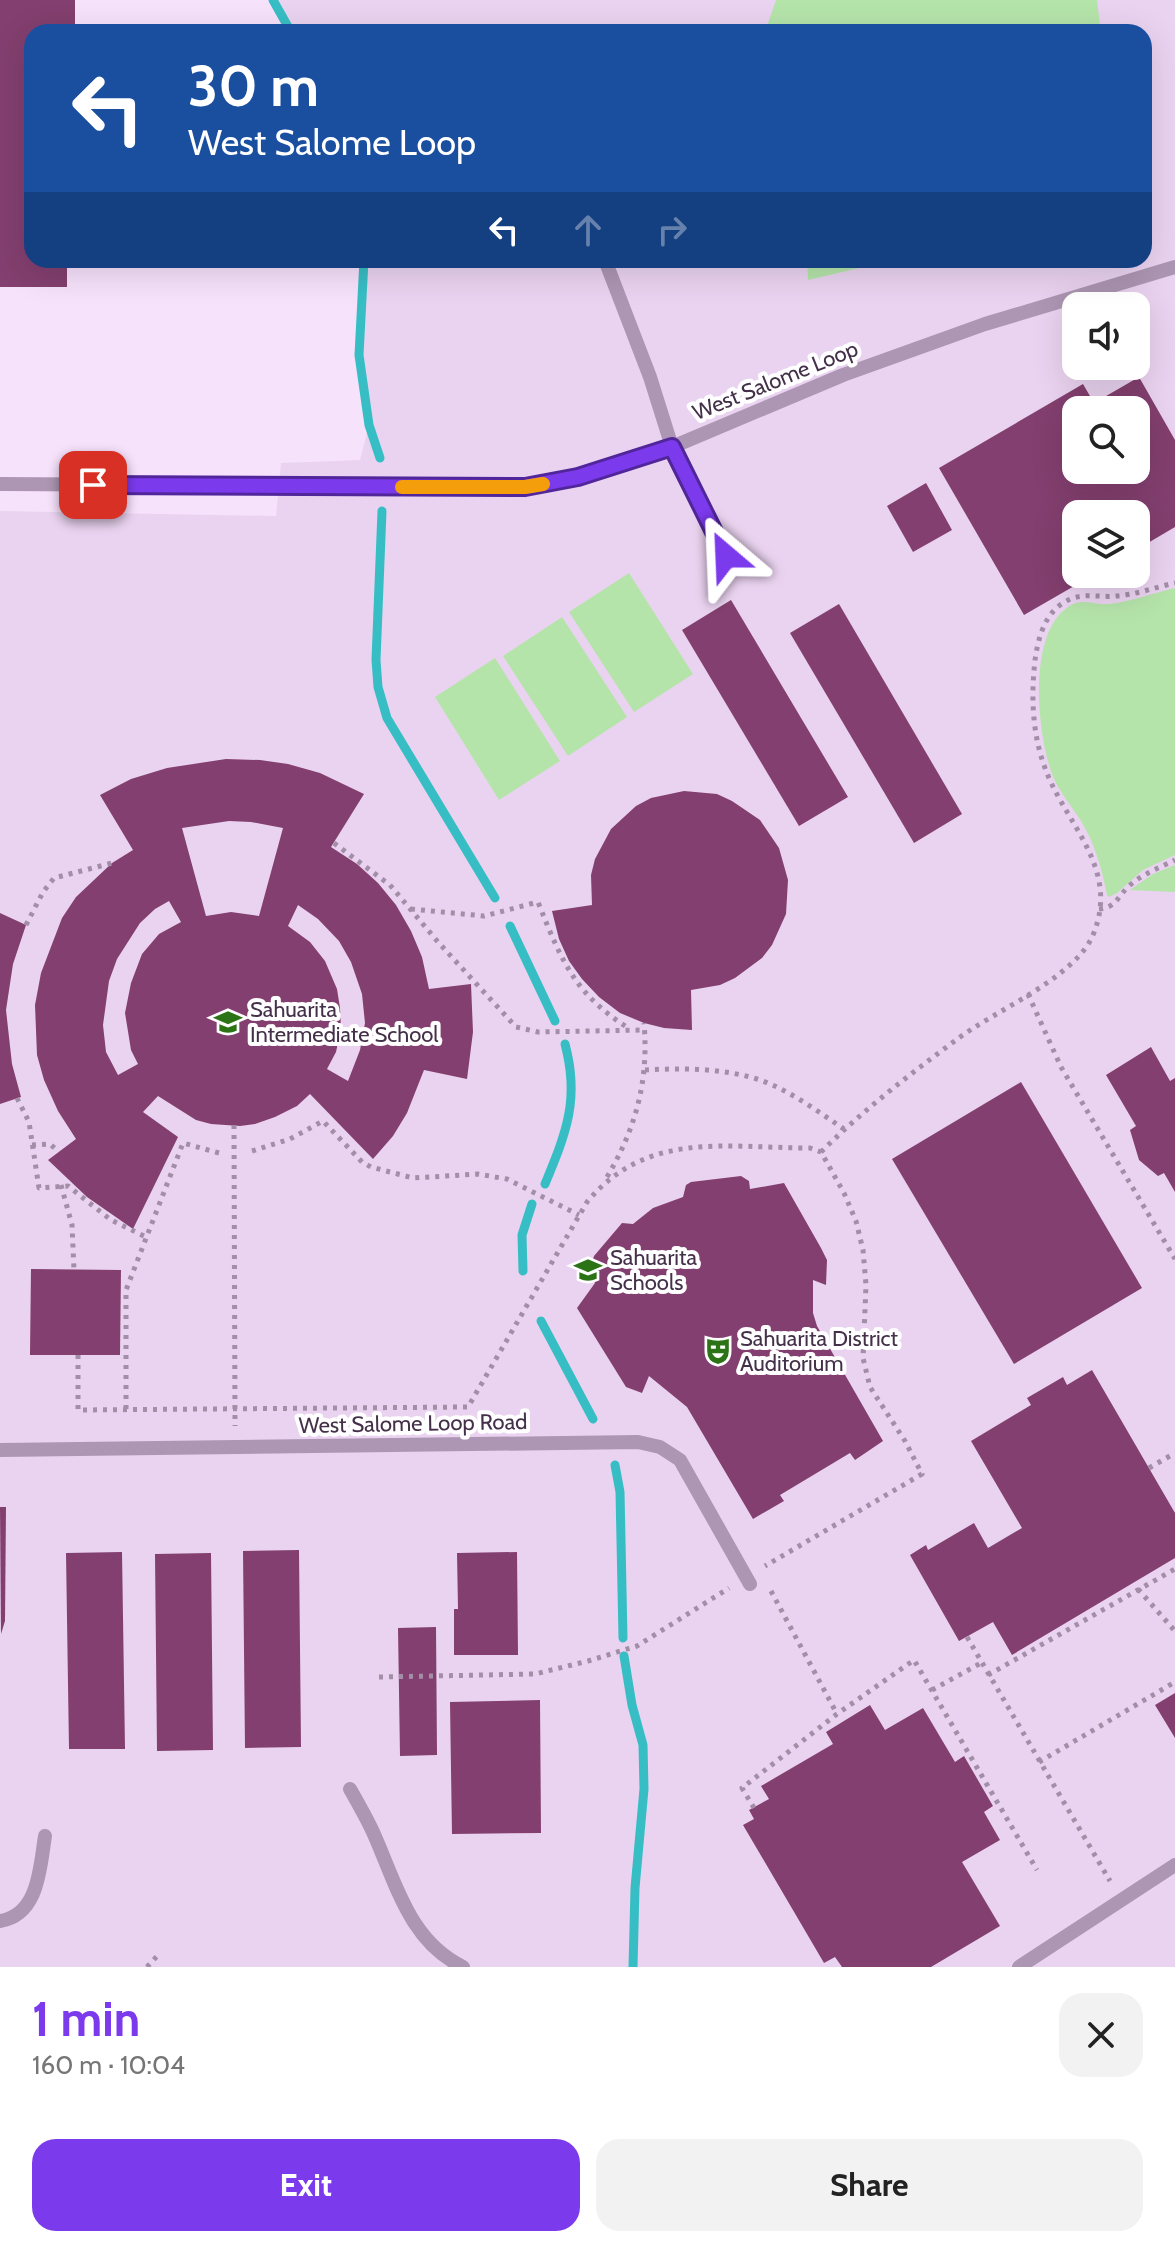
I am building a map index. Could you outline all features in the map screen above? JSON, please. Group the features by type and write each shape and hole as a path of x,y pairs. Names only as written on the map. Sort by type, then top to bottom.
{"lane":[{"name":"West Salome Loop","path":"0,484 525,487 578,477 672,447 843,375 985,324 1175,267"},
{"path":"608,268 650,377 672,447 726,556"},
{"name":"West Salome Loop Road","path":"0,1450 638,1442 660,1447 680,1460 748,1580"},
{"path":"350,1789 372,1831 404,1908 440,1953 463,1967"},
{"path":"0,1921 23,1910 31,1898 36,1888 45,1836"},
{"path":"1019,1967 1175,1865"}],"path":[{"path":"821,1152 844,1129 958,1038 1068,967 1093,937 1100,883 1078,827 1050,782 1037,738 1032,685 1038,642 1045,623 1064,602 1093,594 1116,596 1175,583"},
{"path":"78,1355 78,1410 468,1407 579,1215 604,1181 633,1127 645,1070 644,1026 632,1030 538,1032 516,1027 390,885 334,843"},
{"path":"1099,909 1112,906 1129,886 1175,860"},
{"path":"26,925 54,878 112,863"},
{"path":"410,909 484,916 538,902 556,946 584,993 596,1006 632,1030"},
{"path":"1028,994 1061,1067 1175,1259"},
{"path":"645,1070 706,1070 759,1080 786,1092 844,1129"},
{"path":"17,1098 29,1122 39,1188 68,1186 111,1220 146,1237"},
{"path":"252,1151 290,1139 323,1121 362,1162 371,1167 413,1178 478,1174 507,1179 579,1215"},
{"path":"234,1125 235,1447"},
{"path":"126,1409 126,1290 183,1143 219,1153"},
{"path":"32,1145 50,1144 59,1152"},
{"path":"379,1677 535,1674 637,1646 748,1580 760,1568 922,1474 870,1387 863,1358 866,1285 863,1250 856,1221 844,1193 821,1152 810,1148 676,1149 635,1161 604,1181"},
{"path":"61,1185 73,1236 74,1270"},
{"path":"1149,1468 1175,1453"},
{"path":"760,1568 837,1714"},
{"path":"988,1675 1175,1569"},
{"path":"1138,1589 1175,1631"},
{"path":"967,1637 1122,1900"},
{"path":"754,1808 742,1788 837,1714 914,1660 1037,1870"},
{"path":"932,1690 981,1663"},
{"path":"1039,1762 1175,1682"},
{"path":"147,1967 159,1954"}],"shaded area":[{"name":"Sahuarita Schools","path":"273,0 1175,0 1175,1967 0,1967 0,511 276,516 281,463 360,460 369,425 359,355 364,268 1152,268 1152,24 286,24"}],"green space":[{"path":"776,0 1097,0 1100,24 768,24"},
{"path":"807,268 860,268 808,280"},
{"path":"629,573 693,674 634,712 569,612"},
{"path":"1175,588 1175,855 1143,870 1109,897 1090,839 1052,774 1042,735 1041,661 1055,620 1073,604 1120,602"},
{"path":"562,617 627,717 568,756 503,656"},
{"path":"495,658 560,761 499,800 435,697"},
{"path":"1175,865 1175,892 1130,890 1153,874"}],"building":[{"path":"0,0 75,0 75,24 24,24 24,268 67,268 67,287 0,287"},
{"path":"1134,380 1141,380 1150,396 1106,396"},
{"path":"1083,384 1090,396 1062,396"},
{"path":"1062,396 1062,484 1150,484 1150,396 1175,440 1175,527 1150,542 1150,500 1062,500 1062,588 1071,588 1024,615 939,468"},
{"path":"926,483 952,530 913,552 887,506"},
{"path":"731,600 848,797 799,826 682,630"},
{"path":"839,604 962,814 914,843 790,633"},
{"path":"226,759 260,760 320,773 364,794 331,847 357,864 396,905 422,957 429,989 471,984 473,1032 467,1079 424,1070 407,1113 393,1136 373,1159 310,1094 297,1106 275,1117 240,1126 196,1120 158,1096 143,1112 178,1137 133,1229 87,1197 48,1160 76,1139 58,1111 44,1080 37,1055 35,1005 41,973 62,918 76,897 112,863 133,850 100,795 131,779 167,768","holes":["229,821 283,828 259,916 231,912 206,916 182,828","169,901 181,922 159,934 142,954 131,983 125,1013 131,1050 138,1064 118,1075 106,1052 103,1025 109,981 117,959 140,923","298,905 318,919 339,941 351,962 362,994 365,1023 360,1050 348,1081 327,1069 336,1052 341,1029 337,989 325,961 310,942 288,926"]},
{"path":"684,791 717,794 760,820 779,848 788,880 786,914 772,945 762,958 720,985 691,990 692,1030 644,1023 620,1013 599,997 569,961 552,911 592,905 591,875 595,859 611,829 636,806 651,798"},
{"path":"0,913 26,925 13,964 6,1010 12,1064 21,1097 0,1104"},
{"path":"1151,1047 1170,1081 1175,1078 1175,1192 1164,1173 1158,1176 1139,1160 1130,1130 1136,1126 1106,1075"},
{"path":"1021,1082 1142,1288 1014,1364 892,1159"},
{"name":"Sahuarita District Auditorium","path":"741,1176 749,1181 750,1189 784,1183 821,1248 827,1260 826,1285 813,1280 813,1313 817,1326 883,1441 855,1460 850,1453 780,1495 784,1501 753,1519 687,1407 649,1376 642,1393 626,1387 577,1308 595,1283 589,1273 594,1256 622,1223 633,1224 653,1208 683,1197 686,1185 691,1182"},
{"path":"31,1269 121,1270 120,1355 30,1355"},
{"path":"1092,1370 1175,1513 1175,1558 1012,1655 993,1622 959,1641 910,1555 926,1545 928,1550 974,1523 988,1548 1022,1528 971,1441 1031,1405 1027,1398 1063,1377 1067,1385"},
{"path":"0,1507 6,1507 5,1621 1,1634"},
{"path":"299,1550 301,1747 245,1748 243,1551"},
{"path":"122,1552 125,1749 69,1749 66,1553"},
{"path":"517,1552 518,1655 454,1655 454,1609 458,1609 457,1553"},
{"path":"211,1553 213,1750 157,1751 155,1554"},
{"path":"436,1627 437,1755 400,1756 398,1628"},
{"path":"1175,1693 1175,1738 1155,1705"},
{"path":"540,1700 541,1833 452,1834 450,1702"},
{"path":"870,1705 885,1730 923,1708 955,1762 964,1756 993,1806 984,1812 1000,1840 962,1862 1000,1926 931,1967 842,1967 835,1957 824,1963 743,1825 754,1819 749,1810 769,1799 761,1786 833,1744 826,1732"}],"waterway":[{"path":"273,0 286,24"},
{"path":"364,268 359,355 369,425 380,458"},
{"path":"382,511 376,660 378,687 387,718 495,898"},
{"path":"510,926 555,1021"},
{"path":"545,1184 565,1132 571,1099 565,1044"},
{"path":"523,1271 522,1235 532,1204"},
{"path":"541,1321 593,1419"},
{"path":"615,1465 620,1492 623,1638"},
{"path":"624,1656 632,1705 643,1745 644,1789 635,1888 633,1967"}],"slow traffic":[{"path":"402,487 525,487 543,484"}],"place":[{"name":"Sahuarita Intermediate School","path":"228,1022"},
{"name":"Sahuarita Schools","path":"588,1270"},
{"name":"Sahuarita District Auditorium","path":"718,1351"}],"route":[{"path":"93,485 525,487 578,477 672,447 726,556"}]}
